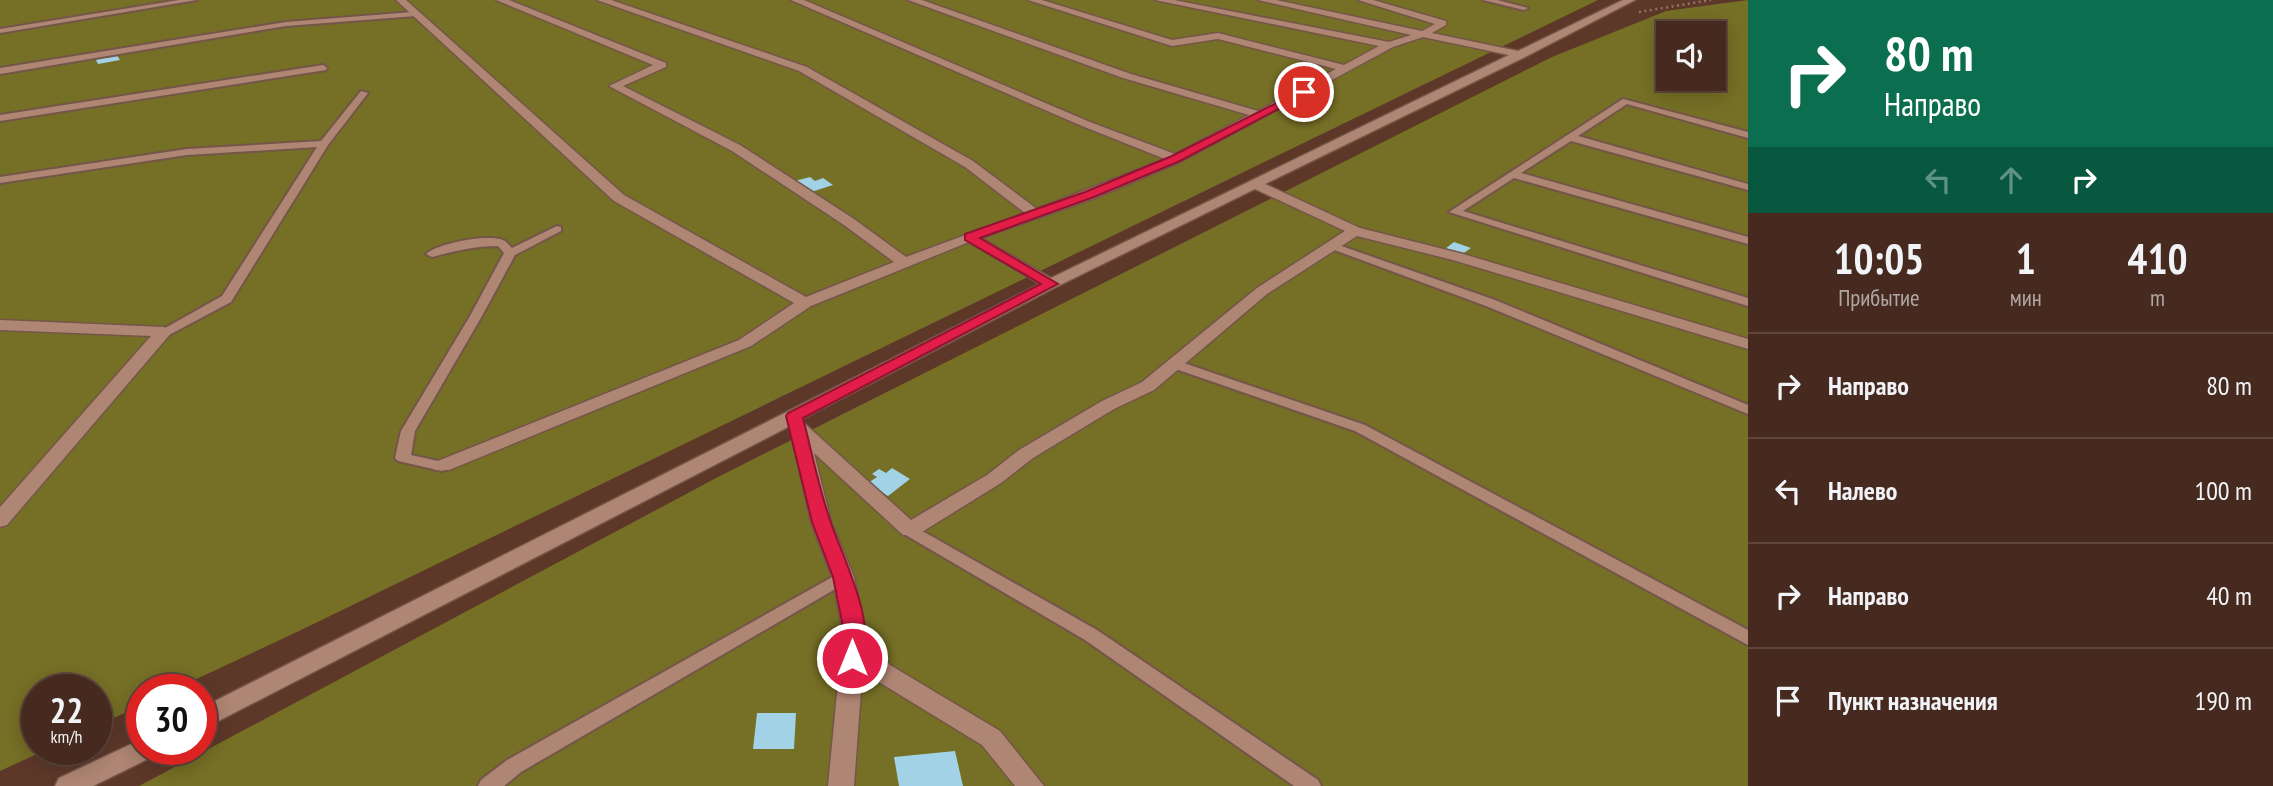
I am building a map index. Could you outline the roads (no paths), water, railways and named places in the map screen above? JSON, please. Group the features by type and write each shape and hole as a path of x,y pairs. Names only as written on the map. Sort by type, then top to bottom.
{"street":[{"path":"401,0 413,14 460,53 619,198 805,303"},
{"path":"501,0 662,65 614,86 736,148 849,222 904,263"},
{"path":"602,0 803,69 970,164 1035,214"},
{"path":"796,0 1086,124 1176,159"},
{"path":"913,0 1127,76 1261,115"},
{"path":"1033,0 1172,43 1218,36 1347,69"},
{"path":"1160,0 1389,45"},
{"path":"1263,0 1521,55"},
{"path":"442,466 745,342 805,303 1176,159 1389,45 1423,34 1443,23 1363,0"},
{"path":"217,712 796,423 1051,284 1521,55 1633,6"},
{"path":"1255,184 1355,231 1458,257 1748,344"},
{"path":"796,423 911,530 994,479 1026,454 1108,405 1148,386 1262,291 1355,231"},
{"path":"970,237 1051,284"},
{"path":"0,325 164,331"},
{"path":"0,520 164,331"},
{"path":"796,423 821,522 843,577 854,632 841,786"},
{"path":"854,632 882,672 991,738 1031,786"},
{"path":"68,786 126,757"}],"lane":[{"path":"0,31 193,0"},
{"path":"1487,0 1524,8"},
{"path":"0,71 286,24 413,14"},
{"path":"0,118 323,68"},
{"path":"164,331 227,299 324,144 364,93"},
{"path":"1748,135 1626,101 1454,212 1748,302"},
{"path":"1569,137 1748,187"},
{"path":"0,180 187,152 324,144"},
{"path":"1513,173 1748,242"},
{"path":"442,466 403,458 408,430 510,253 557,229"},
{"path":"432,254 450,246 473,242 501,243 510,253"},
{"path":"1333,246 1412,273 1576,337 1748,410"},
{"path":"1175,364 1360,428 1748,638"},
{"path":"911,530 1091,635 1311,786"},
{"path":"488,786 514,766 843,577"}]}
